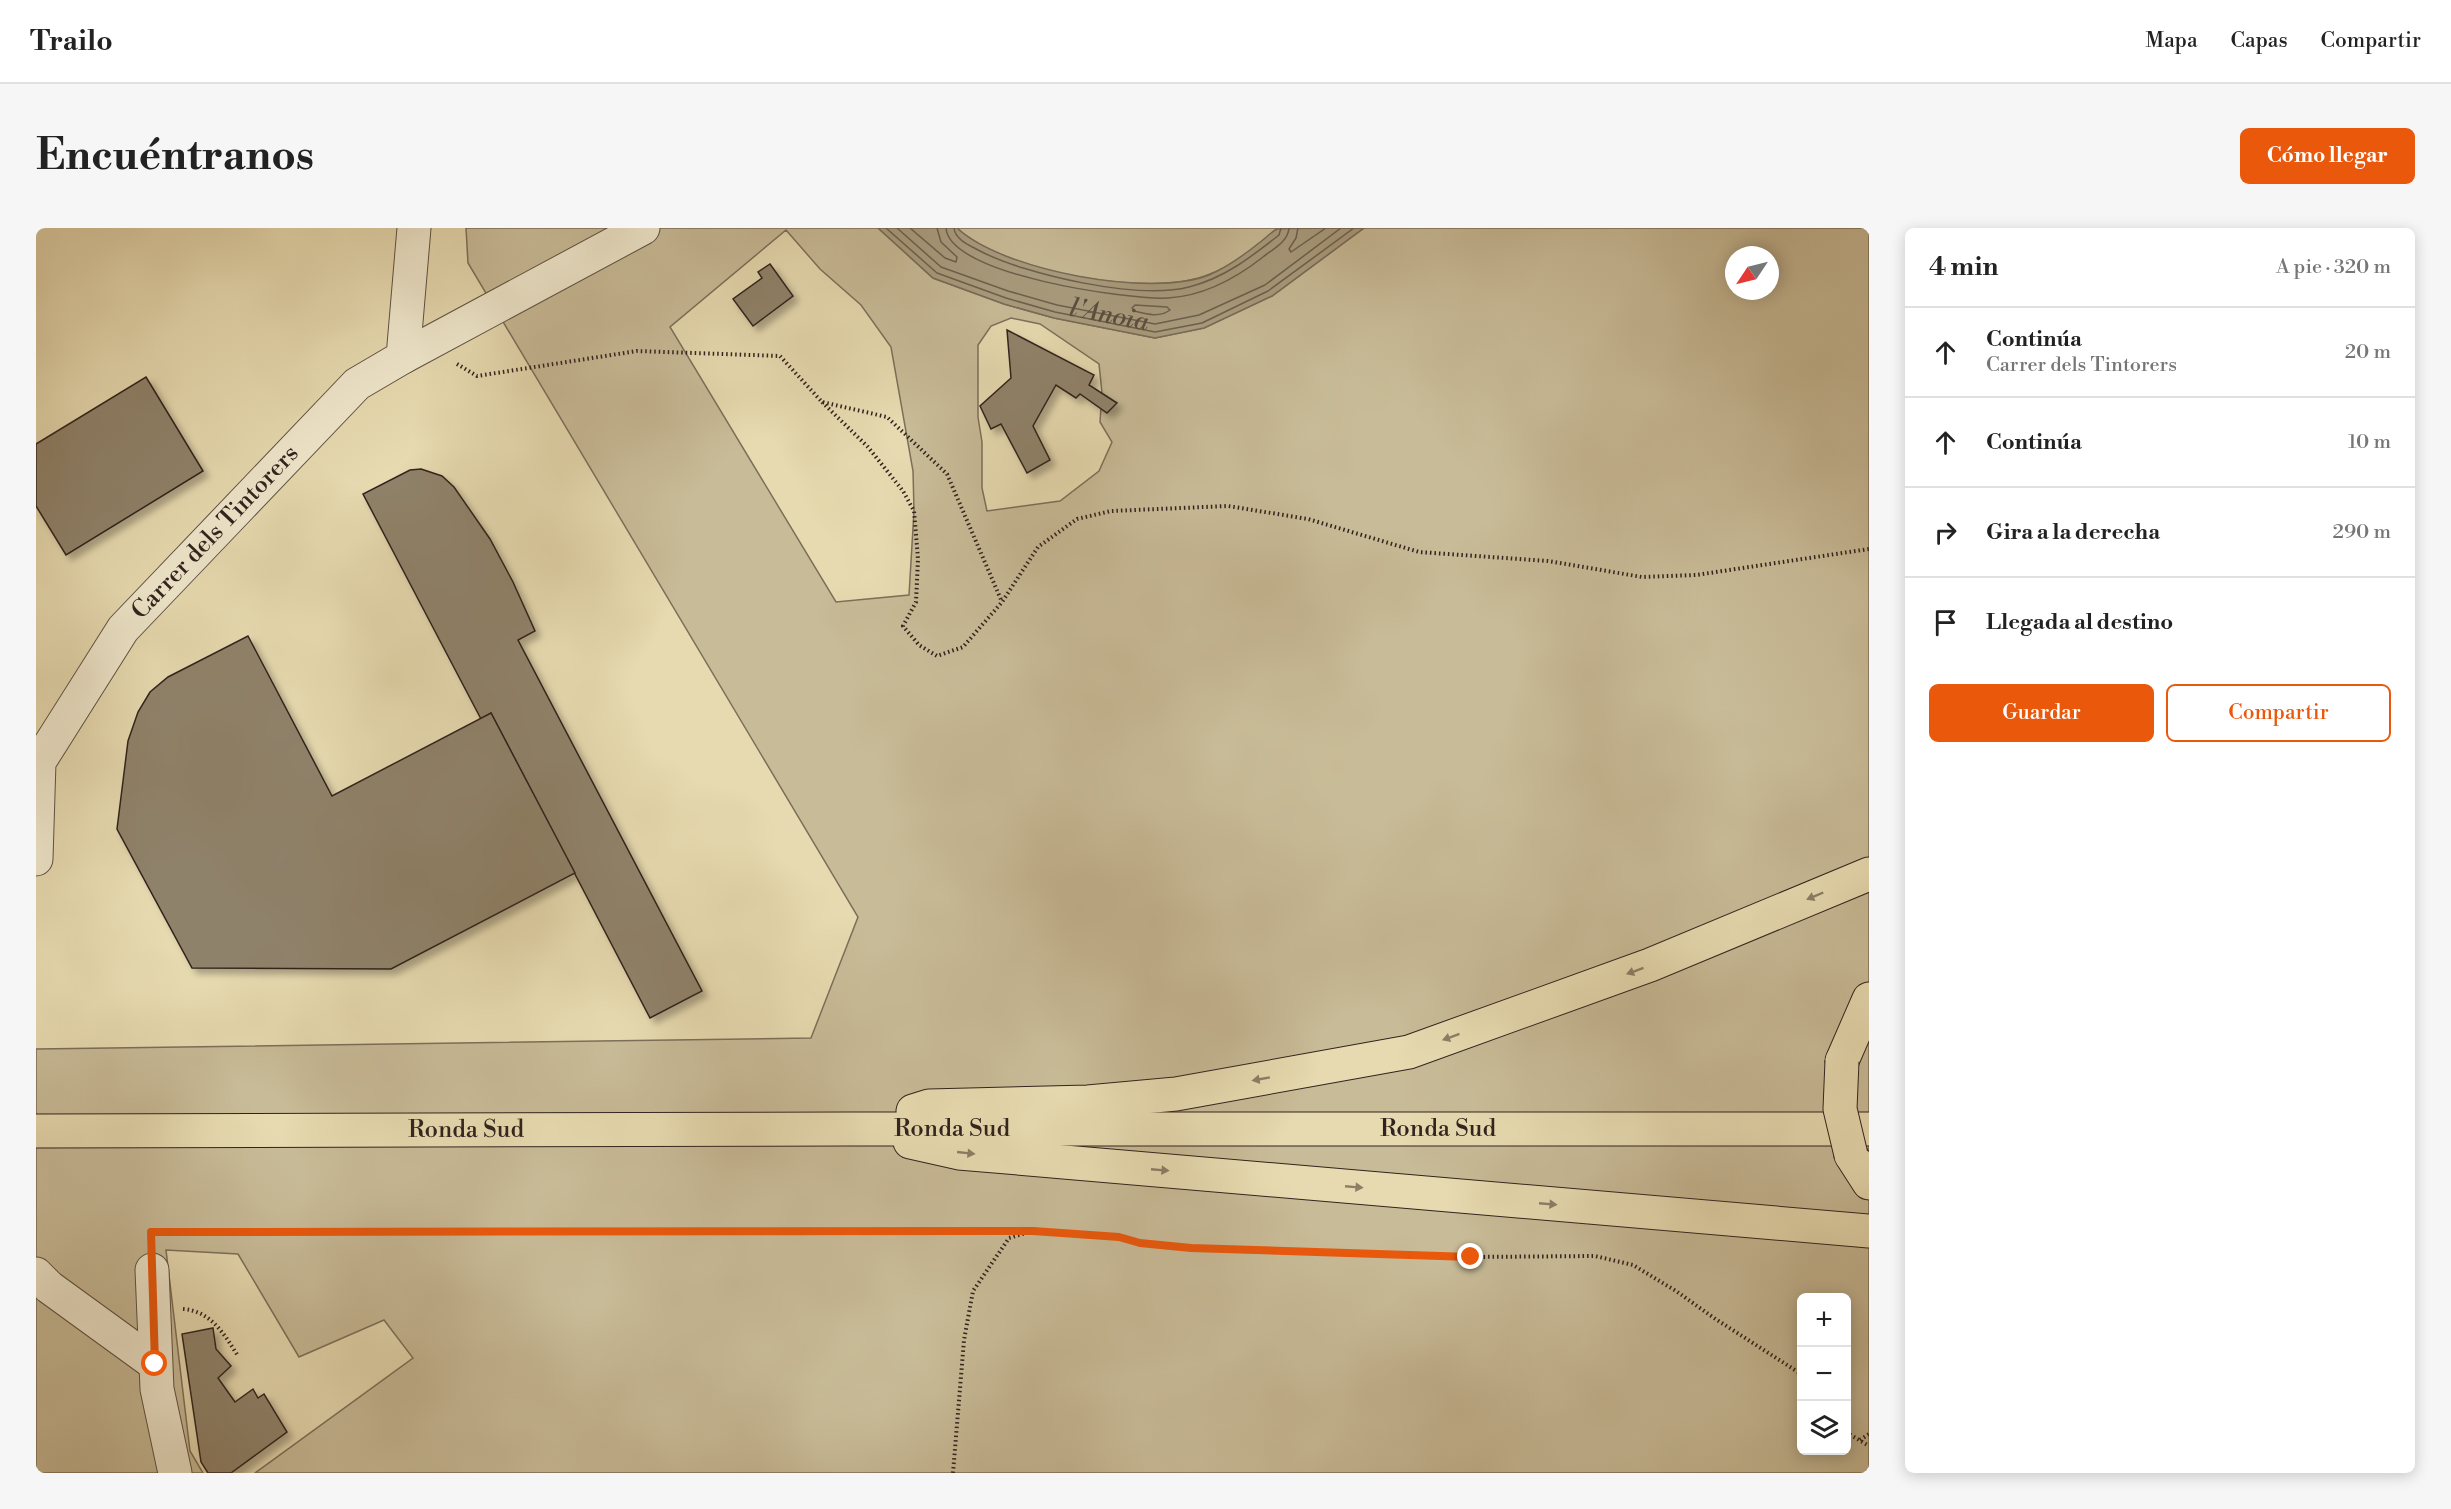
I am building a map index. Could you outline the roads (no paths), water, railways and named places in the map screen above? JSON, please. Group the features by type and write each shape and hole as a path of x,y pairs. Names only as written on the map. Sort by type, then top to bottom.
{"highway":[{"path":"847,1129 929,1106 1088,1102 1176,1094 1409,1052 1650,965 1869,874"},
{"path":"1869,999 1842,1061 1840,1108 1860,1142 1869,1183"},
{"path":"847,1129 959,1153 1869,1231"},
{"name":"Ronda Sud","path":"36,1131 847,1129 1860,1142"}],"street":[{"path":"414,228 414,351"},
{"name":"Carrer dels Tintorers","path":"36,859 39,762 123,629 357,384 643,228"},
{"path":"152,1270 157,1389 175,1473"},
{"path":"36,1274 49,1287 155,1364"}],"water":[{"name":"l'Anoia","path":"878,228 957,228 979,243 1008,257 1042,268 1116,282 1152,283 1183,281 1209,275 1248,252 1277,229 1364,228 1272,296 1204,328 1155,338 1054,318 1004,304 933,278"}]}
